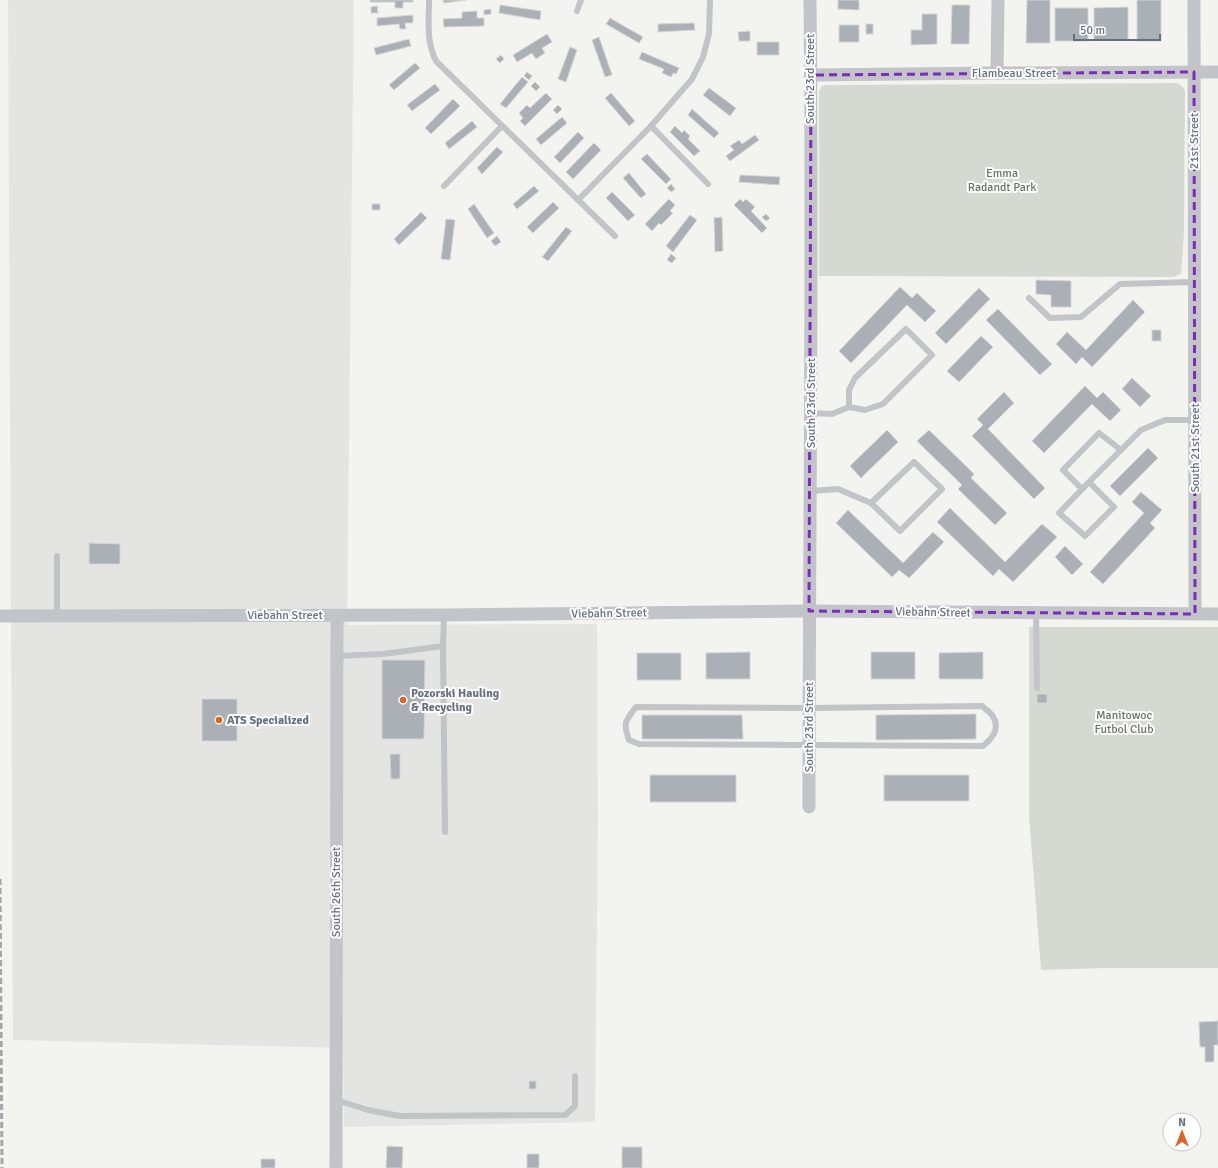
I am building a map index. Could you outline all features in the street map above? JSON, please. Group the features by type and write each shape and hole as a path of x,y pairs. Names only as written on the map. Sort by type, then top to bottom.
{"street":[{"name":"South 23rd Street","path":"809,807 810,0"},
{"path":"997,73 998,0"},
{"name":"21st Street","path":"1194,0 1195,282"},
{"name":"Flambeau Street","path":"810,75 1218,72"},
{"name":"South 21st Street","path":"1195,282 1195,614"},
{"name":"Viebahn Street","path":"0,616 444,615 809,611 1218,614"},
{"name":"South 26th Street","path":"336,1168 337,615"}],"lane":[{"path":"429,0 429,42 431,51 436,61 615,236"},
{"path":"577,11 581,0"},
{"path":"578,200 651,126 692,79 703,57 709,34 710,0"},
{"path":"444,186 502,126"},
{"path":"651,126 708,184"},
{"path":"1029,298 1050,318 1081,317 1120,284 1195,282"},
{"path":"810,413 832,414 849,407 865,410 883,404 932,355 906,329 855,378 849,390 849,407"},
{"path":"1089,482 1114,507 1085,536 1059,513 1082,489 1089,482 1121,450 1140,430 1165,420 1195,420"},
{"path":"1082,489 1063,470 1099,433 1121,450"},
{"path":"810,491 838,489 871,503 900,531 942,489 914,462 871,503"},
{"path":"57,556 57,616"},
{"path":"1036,613 1037,688"},
{"path":"444,615 445,832"},
{"path":"337,656 383,654 443,646"},
{"path":"982,706 993,716 996,727 993,738 983,746 639,744 629,740 625,729 627,718 636,707 809,708 982,706"},
{"path":"336,1100 368,1110 400,1116 565,1115 575,1106 575,1076"}],"highlighted area":[{"path":"1194,72 1195,614 809,611 811,75"}],"shaded area":[{"path":"8,0 354,0 347,625 597,624 598,816 595,1122 344,1127 343,1048 13,1040"}],"green space":[{"name":"Emma Radandt Park","path":"1177,83 1182,86 1185,91 1184,232 1181,274 1173,277 819,276 819,91 822,86"},
{"name":"Manitowoc Futbol Club","path":"1029,627 1218,627 1218,968 1106,968 1041,970 1029,816"}],"building":[{"path":"370,0 413,0 413,2 403,2 403,8 395,8 395,2 370,2"},
{"path":"443,0 466,0 444,3"},
{"path":"838,0 859,0 859,10 838,9"},
{"path":"1027,0 1050,0 1050,43 1026,43"},
{"path":"1137,0 1161,0 1161,41 1137,41"},
{"path":"500,5 541,11 540,20 499,13"},
{"path":"952,5 970,5 969,44 951,44"},
{"path":"377,6 378,13 371,13 371,7"},
{"path":"1128,7 1128,40 1094,40 1094,8"},
{"path":"1055,8 1088,8 1088,41 1055,41"},
{"path":"491,9 491,14 484,15 484,10"},
{"path":"477,11 477,18 484,18 484,26 444,27 443,19 462,18 462,12"},
{"path":"922,14 937,14 937,44 911,45 911,30 922,30"},
{"path":"413,15 413,23 405,23 406,29 400,29 399,24 377,26 377,18"},
{"path":"610,18 643,37 639,43 606,24"},
{"path":"694,23 695,30 658,32 658,24"},
{"path":"866,24 873,24 873,34 866,34"},
{"path":"839,25 859,25 859,42 839,42"},
{"path":"750,31 750,41 739,41 738,32"},
{"path":"547,34 552,42 542,48 545,53 536,59 532,53 517,62 513,55"},
{"path":"599,37 612,75 605,77 592,40"},
{"path":"409,39 411,46 376,55 374,48"},
{"path":"757,42 779,42 779,55 757,55"},
{"path":"570,47 577,50 566,82 558,79"},
{"path":"642,52 679,68 676,74 673,73 671,77 662,73 664,69 639,59"},
{"path":"501,55 504,59 500,63 496,59"},
{"path":"415,63 420,68 394,90 389,85"},
{"path":"527,72 532,76 529,80 524,76"},
{"path":"522,77 528,82 506,108 500,104"},
{"path":"535,82 540,87 536,91 531,86"},
{"path":"435,84 440,90 412,111 407,105"},
{"path":"709,88 736,108 730,116 703,95"},
{"path":"546,93 552,99 525,126 520,121 523,118 519,113 527,105 530,108"},
{"path":"611,93 635,121 629,126 605,98"},
{"path":"453,99 460,106 431,134 425,128"},
{"path":"558,105 562,109 557,114 553,110"},
{"path":"692,109 719,133 714,138 688,115"},
{"path":"562,117 567,123 541,145 536,139"},
{"path":"472,121 477,127 449,149 445,143"},
{"path":"675,126 682,133 684,130 690,136 688,139 700,151 694,156 670,132"},
{"path":"578,132 584,138 560,163 554,157"},
{"path":"755,135 759,140 730,161 726,156 734,150 730,146 739,140 742,144"},
{"path":"594,143 601,150 573,179 566,172"},
{"path":"497,147 503,152 482,174 477,168"},
{"path":"647,154 671,179 666,184 641,159"},
{"path":"629,173 646,194 641,198 623,178"},
{"path":"740,175 780,177 779,185 739,182"},
{"path":"671,184 675,189 671,192 667,188"},
{"path":"534,186 539,191 517,209 513,204"},
{"path":"612,192 635,215 628,221 606,198"},
{"path":"669,199 675,205 670,211 673,213 661,225 659,223 652,231 645,224"},
{"path":"740,199 743,202 746,199 755,207 751,211 767,228 762,233 734,205"},
{"path":"553,202 559,208 533,233 527,227"},
{"path":"372,204 380,204 380,210 372,210"},
{"path":"474,204 494,233 487,238 468,209"},
{"path":"421,212 427,218 399,245 394,239"},
{"path":"766,214 770,218 766,221 762,217"},
{"path":"690,215 697,220 673,252 666,246"},
{"path":"722,217 723,251 715,252 714,218"},
{"path":"446,219 455,220 450,260 441,259"},
{"path":"566,227 572,231 548,261 542,257"},
{"path":"497,236 501,242 495,246 491,241"},
{"path":"671,254 676,258 672,263 667,260"},
{"path":"1036,280 1071,281 1071,307 1051,307 1051,295 1036,294"},
{"path":"900,287 912,298 917,293 936,311 925,322 907,305 851,363 839,351"},
{"path":"979,288 990,299 946,344 935,333"},
{"path":"1133,300 1145,312 1092,367 1082,357 1076,364 1056,344 1067,332 1086,350"},
{"path":"998,309 1052,364 1040,375 986,320"},
{"path":"1152,330 1161,330 1161,341 1152,341"},
{"path":"981,336 993,347 959,382 947,371"},
{"path":"1132,378 1151,396 1140,407 1122,389"},
{"path":"1085,386 1097,398 1103,392 1121,410 1110,421 1092,404 1044,453 1032,441"},
{"path":"1004,392 1014,403 988,429 1045,488 1034,499 972,436 983,425 977,419"},
{"path":"887,430 898,442 861,478 850,466"},
{"path":"929,430 974,474 971,478 1007,513 995,525 958,489 962,485 917,441"},
{"path":"1148,448 1158,458 1120,496 1110,486"},
{"path":"1141,492 1162,510 1150,523 1155,528 1103,584 1090,572 1144,513 1132,502"},
{"path":"950,508 1005,562 1042,524 1057,537 1013,582 999,569 993,576 937,522"},
{"path":"848,510 903,563 933,532 944,542 909,578 899,570 892,577 836,523"},
{"path":"89,543 120,544 120,564 89,564"},
{"path":"1065,546 1083,564 1072,575 1055,557"},
{"path":"750,652 750,679 706,679 706,653"},
{"path":"871,652 915,652 915,679 871,679"},
{"path":"983,652 983,679 939,679 939,653"},
{"path":"637,653 681,653 681,680 637,680"},
{"name":"Pozorski Hauling & Recycling","path":"382,660 425,660 424,739 382,739"},
{"path":"1037,694 1047,694 1047,703 1037,703"},
{"name":"ATS Specialized","path":"202,699 237,699 237,741 202,741"},
{"path":"976,714 976,739 876,740 876,715"},
{"path":"642,715 742,715 743,739 642,739"},
{"path":"390,754 400,754 400,779 391,779"},
{"path":"650,775 736,775 736,802 650,802"},
{"path":"884,775 969,775 969,801 884,801"},
{"path":"1218,1021 1218,1045 1214,1045 1214,1062 1205,1062 1205,1047 1200,1047 1199,1022"},
{"path":"529,1081 536,1081 536,1089 529,1089"},
{"path":"387,1146 403,1147 402,1168 386,1168"},
{"path":"622,1147 642,1147 642,1168 622,1168"},
{"path":"527,1154 539,1154 539,1168 527,1168"},
{"path":"261,1159 275,1159 275,1168 261,1168"}],"railway":[{"path":"0,879 2,1168"}],"place":[{"name":"Pozorski Hauling & Recycling","path":"403,700"},
{"name":"ATS Specialized","path":"219,720"}]}
